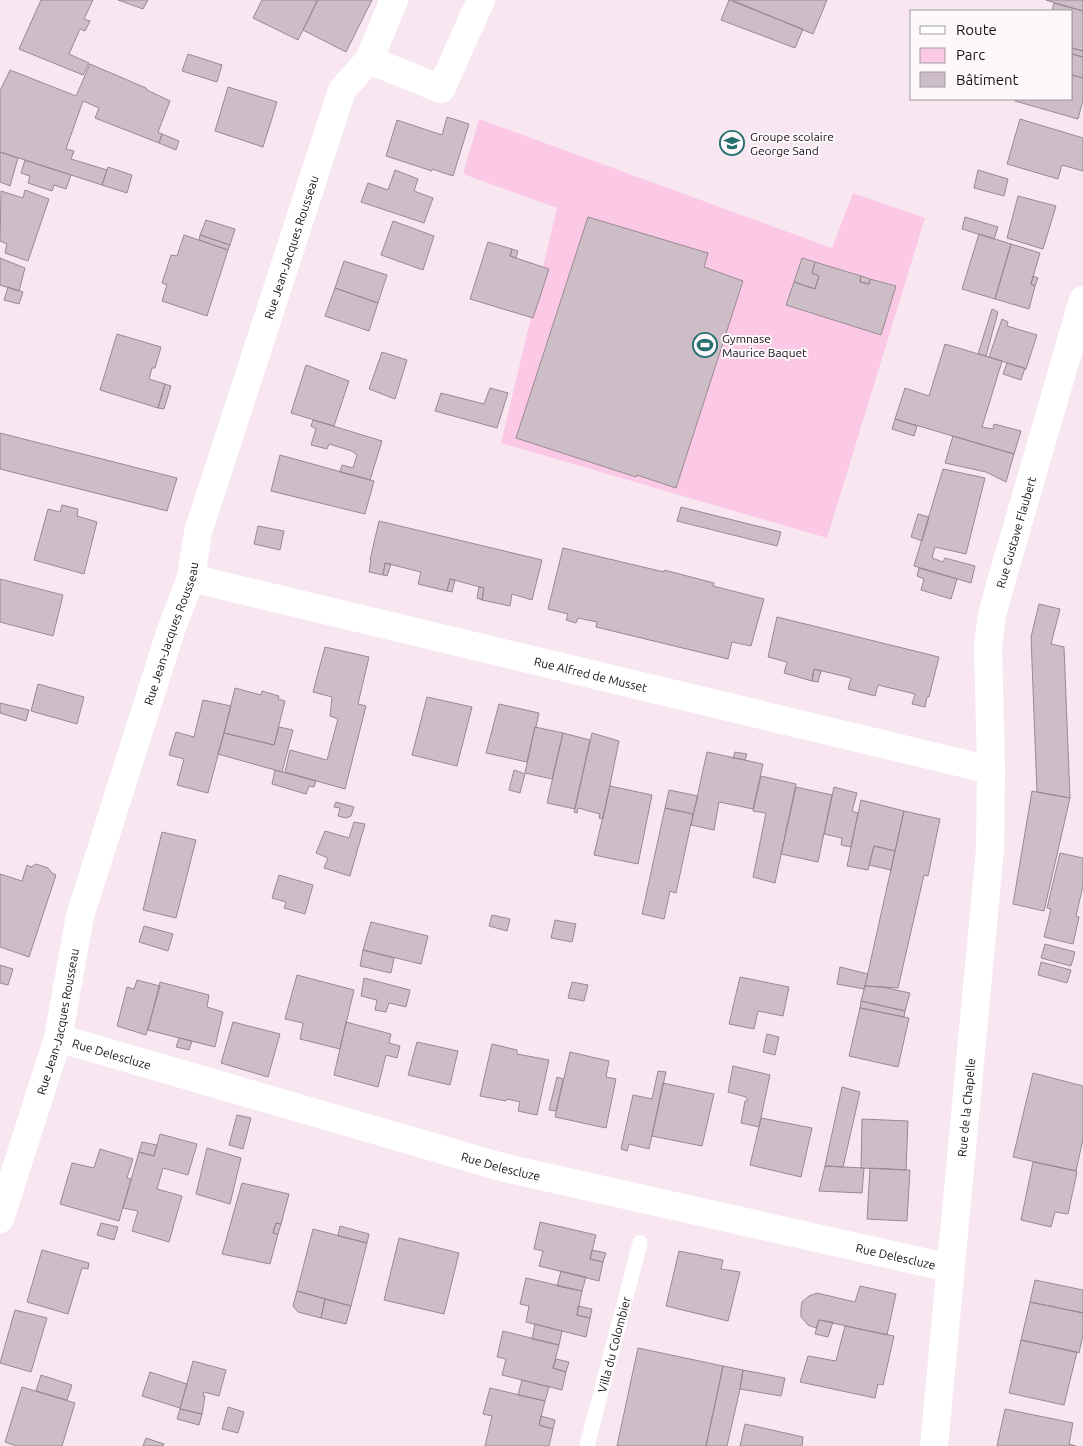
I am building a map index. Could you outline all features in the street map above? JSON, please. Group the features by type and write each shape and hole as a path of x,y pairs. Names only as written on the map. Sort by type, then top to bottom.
{"street":[{"name":"Rue Jean-Jacques Rousseau","path":"0,1219 58,1038 80,916 170,630 191,578 198,532 342,90 368,60 394,0"},
{"path":"368,60 441,89 481,0"},
{"name":"Rue Gustave Flaubert","path":"991,770 987,673 992,615 1083,300"},
{"name":"Rue Alfred de Musset","path":"191,578 991,770"},
{"name":"Rue de la Chapelle","path":"934,1446 990,849 991,770"},
{"name":"Rue Delescluze","path":"58,1038 505,1168 950,1268"}],"lane":[{"name":"Villa du Colombier","path":"587,1446 640,1243"}],"green space":[{"name":"Gymnase Maurice Baquet","path":"479,119 832,248 853,193 925,218 827,538 501,443 557,208 463,174"}],"building":[{"path":"41,0 93,0 84,19 90,21 85,31 80,29 69,54 89,63 83,75 19,49"},
{"path":"118,0 148,0 143,9"},
{"path":"262,0 317,1 298,40 253,18"},
{"path":"318,0 372,0 346,52 303,30"},
{"path":"729,0 803,29 795,48 721,20"},
{"path":"732,0 827,0 813,34"},
{"path":"1046,0 1083,0 1083,11 1062,5"},
{"path":"1054,3 1083,11 1083,51 1073,48 1073,10 1052,10"},
{"path":"1073,48 1083,51 1083,57 1073,54"},
{"path":"188,54 222,65 217,82 182,71"},
{"path":"1073,54 1083,57 1083,78 1073,75"},
{"path":"90,64 146,88 170,101 158,132 162,134 159,143 95,118 99,108 83,101 66,149 74,151 71,159 107,170 102,185 0,152 0,91 10,70 76,96"},
{"path":"1073,75 1083,78 1083,100 1078,119 1015,101 1073,100"},
{"path":"228,87 277,102 263,147 215,131"},
{"path":"447,117 469,124 453,176 386,156 397,120 442,135"},
{"path":"1020,119 1083,138 1083,171 1062,165 1058,179 1007,164"},
{"path":"162,134 179,141 176,150 159,143"},
{"path":"0,152 18,158 10,186 0,182"},
{"path":"25,160 71,175 66,189 54,185 52,191 28,183 30,176 21,173"},
{"path":"108,167 132,175 127,193 102,185"},
{"path":"395,170 418,179 414,191 433,198 424,223 361,202 368,183 388,190"},
{"path":"978,170 1008,179 1004,196 974,188"},
{"path":"25,190 49,199 28,261 5,253 7,244 0,241 1,191 23,198"},
{"path":"1018,196 1056,206 1043,249 1007,238"},
{"path":"588,217 708,253 704,267 743,281 676,488 516,438"},
{"path":"965,217 998,227 994,239 962,229"},
{"path":"206,220 235,229 230,245 200,235"},
{"path":"393,221 434,236 423,270 381,255"},
{"path":"979,234 1011,244 995,299 962,289"},
{"path":"184,235 228,250 207,316 162,301 167,285 162,283 171,255 177,256"},
{"path":"200,235 230,245 228,250 199,240"},
{"path":"488,242 512,249 510,256 549,269 533,318 470,299"},
{"path":"1011,244 1040,253 1031,284 1035,286 1029,309 995,299"},
{"path":"512,249 518,251 516,258 510,256"},
{"path":"0,258 25,268 19,291 0,285"},
{"path":"802,258 815,262 812,273 819,276 815,289 794,282"},
{"path":"344,261 387,275 378,303 335,288"},
{"path":"815,262 861,276 860,282 869,284 870,279 896,286 881,335 786,305 794,282 815,289 819,276 812,273"},
{"path":"861,276 870,279 869,284 860,282"},
{"path":"1033,276 1038,278 1035,286 1031,284"},
{"path":"8,287 23,292 19,304 4,300"},
{"path":"335,288 378,303 369,331 325,316"},
{"path":"992,309 998,312 986,356 978,354"},
{"path":"1002,319 1008,322 1007,326 1037,335 1026,369 989,357"},
{"path":"117,334 161,347 155,368 152,368 149,379 165,384 158,408 100,390"},
{"path":"945,344 1002,361 982,427 993,429 994,424 1021,431 1014,454 895,419 905,388 929,396"},
{"path":"382,352 407,360 395,399 369,389"},
{"path":"1007,363 1025,368 1021,380 1003,374"},
{"path":"306,365 349,381 334,426 291,413"},
{"path":"165,384 171,386 164,409 158,408"},
{"path":"490,388 508,393 497,428 435,411 441,393 484,404"},
{"path":"895,419 917,426 914,436 892,429"},
{"path":"313,420 382,441 370,480 340,472 342,465 353,468 357,455 352,451 329,444 327,449 311,445 316,429 311,426"},
{"path":"0,433 177,478 167,511 0,469"},
{"path":"953,436 1014,454 1006,482 986,472 945,463"},
{"path":"280,455 374,481 365,514 271,491"},
{"path":"943,469 985,478 966,554 935,547 932,558 943,562 945,558 975,566 971,583 914,566"},
{"path":"62,505 78,509 77,516 97,522 84,574 34,560 48,509 60,512"},
{"path":"681,507 781,532 777,546 677,521"},
{"path":"918,514 929,517 922,541 911,537"},
{"path":"379,521 542,560 532,600 512,594 510,606 482,600 484,588 450,579 447,591 418,584 421,572 385,563 383,575 369,572"},
{"path":"258,526 284,531 280,550 254,544"},
{"path":"563,548 664,572 664,570 714,583 713,586 764,599 751,646 732,642 728,659 596,627 597,622 578,618 576,623 566,620 568,614 548,609"},
{"path":"385,563 391,564 387,576 383,575"},
{"path":"919,568 957,579 951,599 921,590 924,579 917,576"},
{"path":"0,579 63,595 53,636 0,622"},
{"path":"450,579 455,580 452,592 447,591"},
{"path":"479,587 484,588 482,600 477,598"},
{"path":"1039,604 1060,609 1051,644 1064,647 1070,798 1037,792 1031,637"},
{"path":"777,617 939,657 925,707 912,704 915,694 878,685 875,696 848,689 851,678 814,669 812,681 784,673 787,662 768,657"},
{"path":"325,647 369,657 358,704 366,706 345,789 285,772 290,750 327,760 338,719 330,716 332,697 313,692"},
{"path":"814,669 821,671 818,682 812,681"},
{"path":"38,684 84,697 77,724 31,711"},
{"path":"235,688 261,695 262,691 279,696 278,699 285,701 274,745 224,733"},
{"path":"427,697 472,707 457,766 412,755"},
{"path":"203,700 231,706 208,793 177,785 184,759 169,755 176,732 194,737"},
{"path":"0,703 29,710 26,721 0,713"},
{"path":"499,704 539,713 527,762 486,753"},
{"path":"279,727 293,730 282,772 218,754 224,733 274,745"},
{"path":"535,727 563,733 552,779 525,773"},
{"path":"563,733 590,740 575,809 547,803"},
{"path":"592,733 619,741 603,819 599,818 600,814 578,808 577,813 574,812"},
{"path":"707,752 763,764 753,809 719,802 714,830 691,825"},
{"path":"735,752 747,754 745,760 733,758"},
{"path":"275,770 316,781 314,787 309,786 306,794 272,784"},
{"path":"514,770 525,774 520,793 509,790"},
{"path":"761,776 796,784 775,883 753,877 766,813 753,811"},
{"path":"610,786 652,795 638,864 594,855"},
{"path":"796,787 832,795 818,862 781,854"},
{"path":"834,787 857,793 852,811 858,813 851,847 841,845 842,838 824,834"},
{"path":"669,790 698,796 693,814 665,808"},
{"path":"1032,791 1070,798 1044,911 1013,904"},
{"path":"861,800 904,811 895,851 874,846 868,870 847,866"},
{"path":"336,802 354,807 351,816 346,818 338,816 340,808 334,807"},
{"path":"665,808 693,814 676,893 670,891 664,919 642,914"},
{"path":"904,811 940,819 928,876 924,875 898,988 865,986"},
{"path":"354,822 365,824 350,876 324,868 328,858 316,853 325,831 349,838"},
{"path":"162,832 196,840 176,918 143,910"},
{"path":"874,846 895,851 891,870 869,865"},
{"path":"1060,853 1083,858 1083,886 1076,916 1079,917 1073,944 1044,937 1051,909 1047,908"},
{"path":"36,864 48,868 56,875 29,957 0,947 0,874 22,881 27,865 31,867"},
{"path":"279,875 313,885 305,914 284,908 286,902 272,898"},
{"path":"492,915 510,919 507,931 489,926"},
{"path":"555,920 576,924 572,942 551,938"},
{"path":"371,922 428,936 421,964 363,950"},
{"path":"144,926 173,934 168,951 139,942"},
{"path":"1045,944 1075,952 1071,966 1041,958"},
{"path":"363,950 394,958 391,973 360,966"},
{"path":"1041,962 1071,970 1067,983 1038,975"},
{"path":"0,965 13,969 8,985 0,983"},
{"path":"840,967 868,974 864,989 837,984"},
{"path":"297,975 354,990 340,1049 300,1039 303,1023 285,1019"},
{"path":"740,977 789,987 783,1016 758,1011 754,1029 729,1024"},
{"path":"364,978 410,990 406,1007 389,1003 386,1012 375,1010 377,1000 361,996"},
{"path":"137,980 160,986 146,1035 117,1026 127,987 134,989"},
{"path":"160,982 209,995 207,1007 223,1012 215,1047 148,1030"},
{"path":"572,982 588,985 584,1001 568,998"},
{"path":"865,986 882,987 910,993 905,1011 861,1001"},
{"path":"861,1001 905,1011 904,1017 860,1008"},
{"path":"860,1008 909,1018 898,1067 849,1056"},
{"path":"233,1022 280,1034 268,1077 221,1063"},
{"path":"346,1022 391,1034 389,1043 400,1046 397,1058 386,1055 378,1087 334,1075"},
{"path":"767,1034 779,1037 775,1055 763,1052"},
{"path":"179,1038 192,1041 189,1050 176,1047"},
{"path":"417,1042 458,1051 450,1085 408,1075"},
{"path":"492,1044 517,1050 517,1054 549,1060 537,1115 518,1111 520,1102 480,1096"},
{"path":"570,1052 609,1061 606,1077 616,1079 606,1128 555,1117"},
{"path":"733,1066 770,1075 759,1127 741,1123 745,1101 748,1101 746,1097 728,1092"},
{"path":"658,1071 666,1072 649,1149 629,1144 627,1151 621,1149 633,1095 652,1099"},
{"path":"1033,1073 1083,1086 1083,1139 1076,1171 1013,1157"},
{"path":"557,1077 563,1079 556,1111 549,1110"},
{"path":"663,1083 714,1094 702,1146 652,1136"},
{"path":"842,1087 860,1092 843,1167 825,1166"},
{"path":"237,1115 251,1118 243,1149 229,1145"},
{"path":"761,1118 812,1128 801,1177 750,1165"},
{"path":"862,1119 908,1121 906,1170 861,1168"},
{"path":"160,1134 197,1144 188,1175 163,1168 157,1189 182,1196 169,1242 132,1231 138,1211 123,1208 139,1152 154,1156"},
{"path":"142,1142 157,1145 154,1156 139,1152"},
{"path":"207,1148 241,1158 230,1204 196,1194"},
{"path":"100,1149 133,1159 127,1178 131,1179 119,1221 60,1204 72,1163 94,1168"},
{"path":"1033,1162 1077,1172 1068,1214 1055,1212 1051,1227 1021,1220"},
{"path":"825,1166 864,1168 862,1193 819,1191"},
{"path":"870,1168 910,1170 907,1221 867,1219"},
{"path":"242,1183 289,1194 281,1224 276,1223 273,1233 278,1234 270,1264 222,1254"},
{"path":"540,1222 596,1235 590,1259 603,1262 599,1281 539,1266 543,1251 534,1249"},
{"path":"101,1223 118,1227 114,1240 97,1235"},
{"path":"276,1223 281,1224 278,1234 273,1233"},
{"path":"340,1226 369,1234 367,1243 338,1236"},
{"path":"313,1229 367,1243 351,1306 297,1291"},
{"path":"399,1238 459,1253 444,1314 384,1300"},
{"path":"42,1250 89,1263 88,1269 82,1268 68,1314 27,1302"},
{"path":"592,1250 606,1253 603,1262 590,1259"},
{"path":"679,1251 723,1260 721,1269 740,1272 728,1321 666,1306"},
{"path":"561,1271 586,1277 582,1291 557,1286"},
{"path":"526,1278 582,1291 577,1315 590,1318 586,1337 526,1322 529,1306 520,1304"},
{"path":"1035,1280 1083,1290 1083,1313 1030,1302"},
{"path":"860,1286 896,1294 887,1335 819,1320 816,1328 808,1325 801,1317 802,1302 809,1296 817,1293 855,1302"},
{"path":"297,1291 325,1299 321,1318 298,1312 293,1306"},
{"path":"325,1299 351,1306 346,1324 321,1318"},
{"path":"1030,1302 1083,1313 1083,1335 1079,1353 1021,1340"},
{"path":"578,1306 592,1309 590,1318 577,1315"},
{"path":"15,1310 47,1318 31,1372 0,1363"},
{"path":"819,1320 833,1322 828,1337 815,1334"},
{"path":"535,1324 562,1331 559,1345 532,1339"},
{"path":"845,1326 894,1336 883,1385 878,1384 875,1398 800,1382 808,1356 836,1361"},
{"path":"503,1331 559,1345 553,1368 566,1372 562,1390 502,1375 506,1359 497,1357"},
{"path":"1021,1340 1077,1352 1064,1405 1009,1393"},
{"path":"638,1348 723,1366 706,1446 617,1446"},
{"path":"556,1359 569,1362 566,1372 553,1368"},
{"path":"193,1361 226,1370 219,1396 204,1392 202,1414 180,1409"},
{"path":"723,1366 743,1370 740,1389 727,1446 706,1446"},
{"path":"743,1370 785,1378 781,1396 740,1389"},
{"path":"150,1372 187,1384 180,1408 142,1396"},
{"path":"41,1375 72,1385 67,1400 36,1391"},
{"path":"522,1380 549,1387 545,1401 518,1395"},
{"path":"22,1387 75,1403 62,1446 17,1446 5,1442"},
{"path":"490,1388 545,1401 539,1425 553,1429 549,1446 485,1446 492,1416 483,1414"},
{"path":"228,1407 244,1412 238,1433 222,1429"},
{"path":"180,1409 202,1414 199,1425 177,1419"},
{"path":"1005,1409 1073,1423 1069,1444 1076,1446 997,1446"},
{"path":"541,1416 555,1420 553,1429 539,1425"},
{"path":"745,1424 803,1437 802,1446 740,1446"},
{"path":"146,1438 164,1444 163,1446 143,1446"}],"place":[{"name":"Groupe scolaire George Sand","path":"732,143"},
{"name":"Gymnase Maurice Baquet","path":"705,345"}]}
